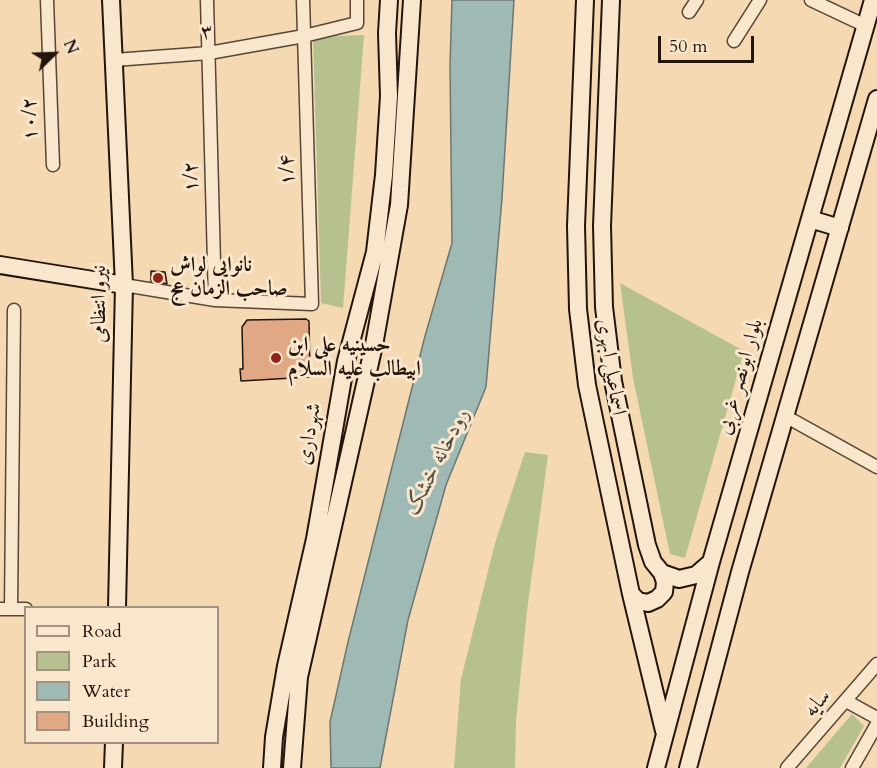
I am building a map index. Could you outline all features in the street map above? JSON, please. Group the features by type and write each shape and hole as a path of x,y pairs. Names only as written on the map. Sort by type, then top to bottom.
{"main road":[{"name":"نیرو انتظامی","path":"111,0 124,285 117,606"},
{"name":"شهرداری","path":"272,768 274,737 286,666 315,539 346,361 375,252 384,175 389,96 387,33 389,0"},
{"name":"شهرداری","path":"292,768 299,676 374,345 399,205 412,0"},
{"name":"اسماعیلی ابهری","path":"585,0 576,226 578,309 587,385 631,594 665,734"},
{"name":"اسماعیلی ابهری","path":"611,0 602,226 603,308 613,381 647,545 653,562 662,573"},
{"name":"بلوار ابونصر غربی","path":"656,768 711,562 873,0"},
{"path":"688,768 740,573 877,99"},
{"path":"810,219 840,228"},
{"path":"0,265 124,285"},
{"path":"662,573 680,579 696,575 711,562"},
{"path":"631,594 638,601 648,603 657,599 664,592 665,582 662,573"},
{"path":"113,768 114,744"}],"street":[{"name":"۱۰/۲","path":"47,0 52,165"},
{"name":"۱/۲","path":"207,0 215,300"},
{"name":"۱/۴","path":"215,300 312,304 303,0"},
{"name":"۳","path":"114,60 209,53 304,36 357,23 357,0"},
{"path":"689,12 697,0"},
{"path":"734,41 760,0"},
{"path":"811,0 866,26"},
{"path":"124,285 215,300"},
{"path":"14,310 5,609 24,609"},
{"path":"785,416 877,467"},
{"name":"سایه","path":"787,768 877,664"},
{"path":"846,701 877,718"},
{"path":"852,768 877,724"}],"green space":[{"path":"364,35 343,308 321,303 313,37"},
{"path":"620,283 744,351 685,558 670,554 633,378"},
{"path":"525,452 548,455 527,611 516,721 515,768 454,768 461,679 495,543"},
{"path":"852,714 864,726 840,768 806,768"}],"water":[{"name":"رودخانه خشک","path":"452,0 514,0 502,198 486,387 446,485 408,620 380,768 331,768 330,722 348,642 425,336 452,243 450,65"}],"building":[{"name":"نانوایی لواش صاحب الزمان عج","path":"151,271 165,272 167,284 151,281"},
{"name":"حسینیه علی ابن ابیطالب علیه السلام","path":"306,319 309,321 310,377 241,381 242,327 247,320"}],"place":[{"name":"نانوایی لواش صاحب الزمان عج","path":"158,278"},
{"name":"حسینیه علی ابن ابیطالب علیه السلام","path":"276,358"}]}
